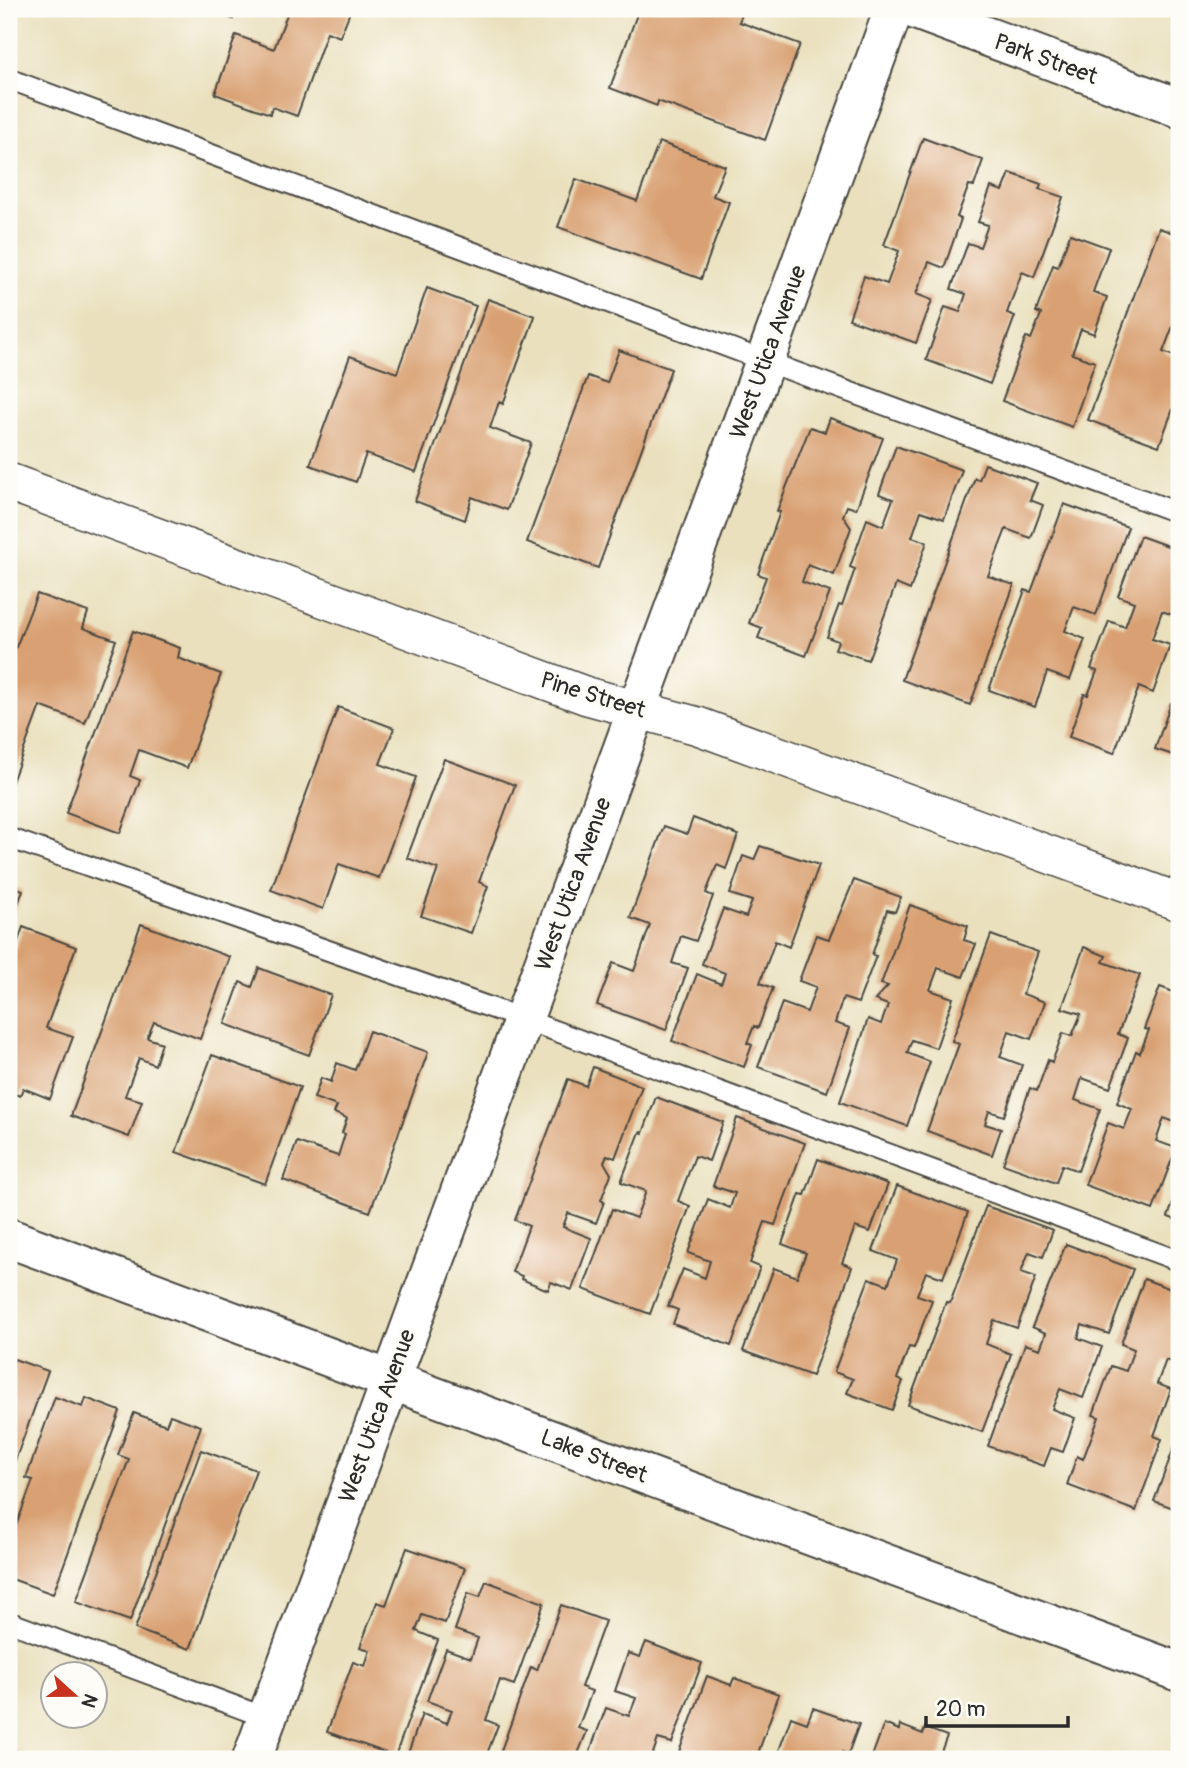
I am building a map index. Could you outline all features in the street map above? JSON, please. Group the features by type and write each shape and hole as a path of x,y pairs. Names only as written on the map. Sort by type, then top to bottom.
{"street":[{"name":"West Utica Avenue","path":"252,1759 894,9"},
{"name":"Park Street","path":"913,9 1179,108"},
{"name":"Pine Street","path":"9,482 587,696 698,726 1179,902"},
{"name":"Lake Street","path":"9,1238 671,1486 1179,1672"}],"lane":[{"path":"9,79 1179,513"},
{"path":"9,838 523,1019 1179,1261"},
{"path":"9,1622 267,1718"}],"building":[{"path":"205,9 237,9 233,19"},
{"path":"289,9 351,9 340,37 327,32 297,116 272,107 270,114 215,94 236,35 274,49"},
{"path":"639,9 702,9 712,12 713,9 744,9 739,22 800,44 765,140 658,101 657,106 610,88"},
{"path":"923,138 983,160 974,186 969,185 957,217 961,219 944,268 929,262 916,294 932,300 916,343 849,319 864,276 887,284 899,251 884,245"},
{"path":"659,142 725,166 713,196 729,202 701,279 558,227 576,179 637,201"},
{"path":"1010,173 1041,184 1039,189 1063,197 1034,277 1022,272 1007,313 1015,316 990,384 926,360 945,307 960,312 966,294 951,289 968,243 980,247 988,225 978,222 991,187 1003,191"},
{"path":"1159,228 1179,235 1179,328 1173,326 1163,352 1179,358 1179,393 1159,446 1088,420"},
{"path":"1070,234 1109,248 1093,292 1107,297 1094,334 1081,329 1072,354 1095,362 1072,427 1002,401 1026,337 1031,339 1041,314 1036,312 1053,265 1058,267"},
{"path":"427,288 476,306 416,472 366,454 356,482 310,465 350,356 397,373"},
{"path":"488,299 535,316 503,404 499,402 490,428 531,443 507,510 472,497 465,520 415,501"},
{"path":"619,350 671,369 598,568 527,542 588,376 607,383"},
{"path":"830,418 883,438 856,509 847,506 843,516 851,528 834,575 808,565 802,582 830,592 806,656 758,638 762,628 749,623 766,577 758,574 780,512 777,511 810,427 825,432"},
{"path":"896,446 962,470 944,519 921,511 912,537 927,542 910,590 896,584 868,660 835,649 838,641 827,637 855,569 850,567 867,519 883,526 893,499 879,494"},
{"path":"985,464 1037,483 1030,500 1043,505 1031,538 1006,529 988,576 1014,585 970,705 902,680 975,478 979,480"},
{"path":"1064,504 1128,527 1096,615 1074,607 1065,631 1085,639 1070,680 1047,672 1035,707 989,690 1025,590 1031,592"},
{"path":"1140,536 1179,550 1179,617 1162,611 1152,639 1170,645 1153,693 1139,687 1114,753 1069,737 1084,694 1088,695 1097,671 1091,669 1109,621 1125,627 1134,602 1118,596"},
{"path":"37,594 88,612 83,628 116,640 85,723 40,706 9,790 9,665"},
{"path":"133,631 180,648 178,658 221,674 187,768 139,750 130,776 140,780 120,833 66,813"},
{"path":"1171,703 1179,706 1179,757 1155,749"},
{"path":"338,707 394,728 380,764 416,777 379,878 339,864 323,909 271,890"},
{"path":"444,759 515,785 479,882 488,886 471,933 421,916 438,869 407,858"},
{"path":"693,818 738,835 726,869 717,865 706,893 713,896 696,941 681,936 672,963 688,968 666,1030 597,1005 613,963 634,971 650,925 630,918 664,826 687,834"},
{"path":"760,846 819,865 789,947 775,941 760,983 773,988 758,1028 754,1026 747,1043 752,1045 744,1067 672,1041 697,974 721,984 725,973 702,964 723,909 746,917 752,901 730,894 743,856 754,860"},
{"path":"854,880 901,897 895,912 887,910 872,955 876,956 858,1003 843,998 835,1023 850,1028 827,1092 758,1067 782,1003 807,1012 816,987 799,981 816,935 829,939"},
{"path":"9,885 23,890 9,929"},
{"path":"910,905 968,926 964,940 976,944 963,977 938,968 930,990 953,998 936,1048 912,1040 907,1053 930,1062 907,1126 840,1102 868,1019 881,1024 888,1005 875,1000 888,986 881,984"},
{"path":"141,924 230,957 200,1039 154,1022 147,1038 162,1043 155,1065 139,1058 125,1096 142,1101 129,1137 71,1116"},
{"path":"23,927 76,947 46,1028 73,1037 50,1099 23,1088 20,1096 9,1092 9,967"},
{"path":"991,935 1038,952 1023,994 1045,1002 1031,1039 1009,1031 1000,1057 1022,1065 1004,1116 989,1111 985,1124 1001,1129 992,1155 927,1131 959,1044 952,1041"},
{"path":"1084,947 1106,956 1103,962 1140,975 1118,1034 1128,1038 1110,1088 1082,1078 1075,1100 1100,1109 1078,1171 1062,1165 1056,1183 1003,1164 1030,1088 1037,1091 1048,1060 1052,1062 1063,1033 1072,1036 1081,1014 1062,1008"},
{"path":"259,968 331,995 309,1055 225,1024 240,982 252,987"},
{"path":"1160,987 1179,994 1179,1116 1177,1123 1164,1118 1156,1141 1176,1148 1153,1210 1085,1185 1108,1123 1124,1129 1132,1109 1117,1103 1136,1051 1140,1053 1149,1030 1144,1029"},
{"path":"369,1031 428,1052 370,1212 283,1180 297,1142 338,1156 347,1118 334,1113 337,1106 314,1098 321,1078 331,1082 337,1063 355,1070"},
{"path":"212,1055 300,1087 265,1184 176,1152"},
{"path":"593,1067 642,1086 615,1158 607,1155 604,1162 611,1174 596,1223 568,1213 563,1227 591,1238 572,1290 551,1282 548,1290 521,1279 522,1276 512,1272 529,1226 515,1220 568,1079 586,1086"},
{"path":"656,1097 723,1122 709,1161 695,1156 678,1201 690,1206 650,1314 583,1289 612,1209 636,1218 646,1191 621,1182"},
{"path":"737,1118 805,1143 775,1225 765,1222 750,1263 760,1267 731,1346 673,1324 678,1310 668,1306 683,1269 705,1278 710,1261 688,1253 708,1199 730,1208 735,1193 713,1186"},
{"path":"818,1159 888,1184 870,1232 855,1227 842,1263 852,1267 812,1376 743,1351 774,1268 797,1277 806,1253 782,1244 800,1194 805,1195"},
{"path":"897,1186 968,1212 943,1278 926,1272 917,1295 932,1300 914,1348 909,1347 897,1379 903,1381 892,1410 847,1393 853,1379 834,1372 869,1278 888,1285 897,1260 873,1251"},
{"path":"1179,1186 1179,1221 1168,1217"},
{"path":"986,1206 1053,1230 1043,1257 1029,1252 1021,1272 1036,1277 1017,1328 994,1320 986,1344 1011,1354 982,1432 908,1405 946,1302 950,1303"},
{"path":"1066,1244 1133,1269 1109,1334 1082,1325 1078,1338 1102,1347 1083,1398 1060,1389 1052,1409 1075,1418 1063,1452 1051,1448 1044,1466 988,1446 1025,1344 1040,1349 1046,1333 1032,1327"},
{"path":"1144,1279 1179,1292 1179,1365 1166,1360 1157,1384 1171,1389 1154,1436 1162,1439 1136,1511 1067,1485 1077,1456 1083,1459 1099,1417 1093,1415 1111,1366 1126,1371 1134,1349 1121,1344"},
{"path":"14,1359 48,1371 9,1477 9,1373"},
{"path":"55,1397 83,1407 86,1398 120,1411 53,1594 9,1578 9,1545 33,1480 26,1478"},
{"path":"134,1413 166,1425 170,1415 201,1426 130,1621 76,1602 129,1459 118,1455"},
{"path":"1179,1434 1179,1510 1154,1501"},
{"path":"201,1450 256,1470 190,1649 135,1629"},
{"path":"407,1548 465,1568 445,1623 422,1615 416,1631 438,1640 395,1756 327,1732 353,1662 365,1666 370,1650 360,1647 377,1602 386,1605"},
{"path":"486,1581 544,1603 514,1685 500,1680 486,1720 498,1725 485,1759 406,1759 422,1714 447,1723 452,1710 427,1701 446,1649 471,1658 478,1638 455,1630 468,1593 480,1597"},
{"path":"561,1605 605,1621 581,1687 592,1691 578,1728 587,1731 576,1759 498,1759 531,1667 537,1670"},
{"path":"646,1642 702,1663 672,1743 658,1739 651,1759 587,1759 606,1708 629,1716 636,1698 615,1691 628,1653 640,1657"},
{"path":"707,1676 731,1685 734,1678 779,1694 756,1759 701,1759 679,1752"},
{"path":"813,1708 859,1724 848,1754 842,1752 839,1759 776,1759 791,1717 807,1723"},
{"path":"884,1724 899,1730 900,1725 923,1734 925,1728 947,1736 938,1759 871,1759"},
{"path":"9,1749 37,1759 9,1759"}]}
